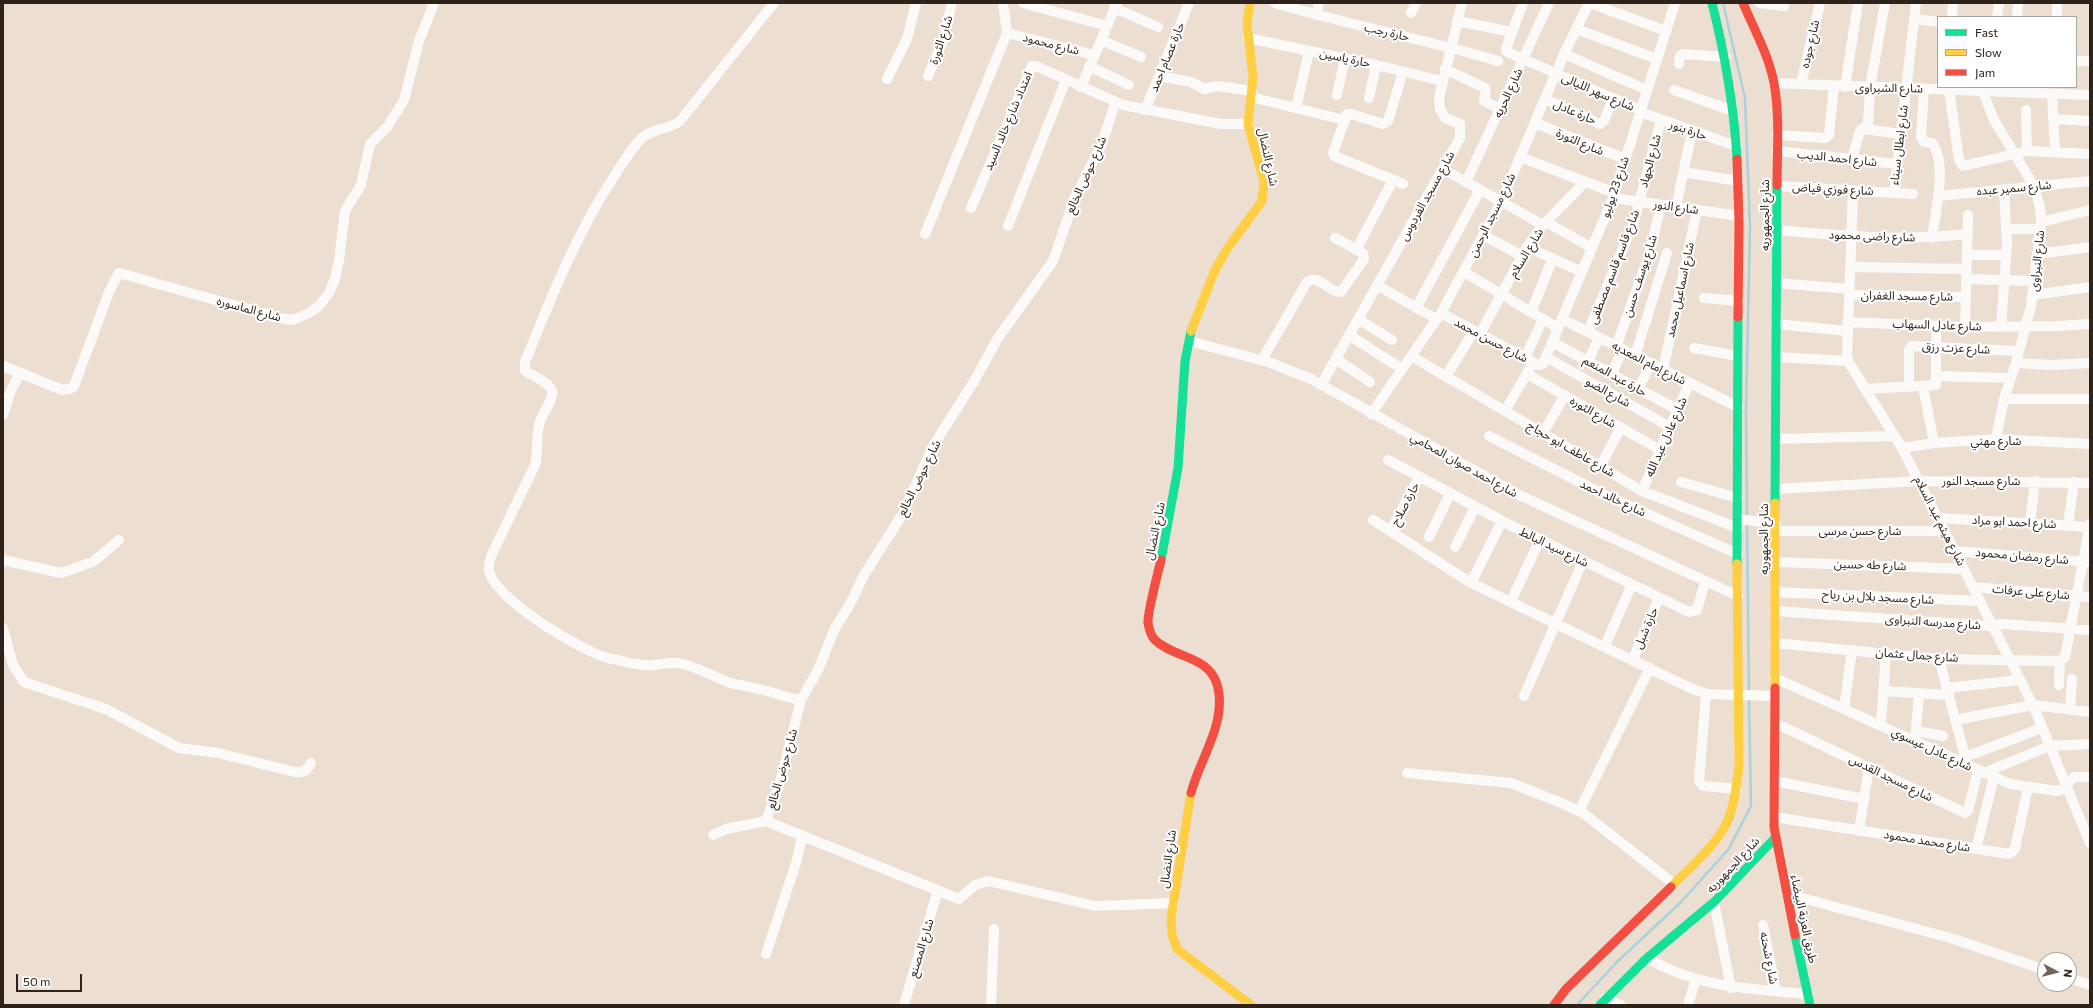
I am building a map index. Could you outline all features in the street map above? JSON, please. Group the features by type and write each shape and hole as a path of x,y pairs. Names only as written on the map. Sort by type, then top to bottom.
{"street":[{"name":"شارع الماسوره","path":"3,366 62,390 74,386 109,292 119,273 280,318 293,320 318,307 330,293 335,279 344,215 361,185 368,150 375,138 388,126 404,100 419,41 434,3"},
{"path":"774,3 680,121 672,127 649,133 642,139 627,157 595,205 545,314 525,362 525,371 547,385 551,389 552,394 540,421 538,452 535,465 490,556 488,565 490,574 498,587 516,604 559,635 589,652 645,665 654,665 672,661 684,664 730,683 801,700"},
{"path":"887,79 906,39 916,3"},
{"name":"شارع الثورة","path":"928,76 944,38 952,3"},
{"path":"924,234 1007,33 1003,3"},
{"path":"1023,3 1107,26"},
{"name":"حارة عصام احمد","path":"1145,110 1189,3"},
{"name":"شارع النضال","path":"1250,3 1247,24 1252,58 1252,94 1248,124 1264,182 1262,201 1226,250 1215,270 1188,341 1174,493 1148,621 1148,628 1155,640 1196,660 1212,673 1220,692 1220,703 1192,789 1174,903 1170,918 1172,934 1177,949 1251,1005"},
{"name":"حارة رجب","path":"1275,3 1316,15 1451,47 1498,61"},
{"path":"1316,15 1319,3"},
{"path":"1412,13 1416,3"},
{"name":"شارع مسجد الفردوس","path":"1321,385 1460,138 1462,128 1460,124 1445,118 1440,109 1439,98 1461,3"},
{"path":"1457,21 1512,32 1523,3"},
{"name":"شارع الحريه","path":"1466,182 1549,3"},
{"path":"1589,3 1666,31"},
{"name":"شارع مسجد الرحمن","path":"1371,414 1438,316 1484,236 1501,202 1564,54 1589,3"},
{"name":"شارع 23 يوليو","path":"1536,361 1552,342 1614,196 1675,3"},
{"path":"1554,1005 1566,989 1674,884 1716,840 1727,822 1737,789 1742,696 1738,596 1740,522 1738,498 1738,356 1740,216 1733,111 1726,57 1712,3"},
{"name":"شارع الجمهوريه","path":"1602,1002 1647,958 1714,902 1775,838 1775,723 1772,696 1775,678 1776,562 1774,526 1776,489 1777,135 1774,83 1765,54 1742,3"},
{"path":"1759,3 1784,6"},
{"name":"شارع جوده","path":"1801,84 1820,3"},
{"path":"1845,87 1858,3"},
{"path":"1852,159 1859,133 1868,124 1870,88 1885,3"},
{"name":"شارع ابطال سيناء","path":"1894,193 1916,3"},
{"path":"1952,16 1954,3"},
{"path":"1997,16 1999,3"},
{"path":"2017,16 2018,3"},
{"path":"2057,3 2057,16"},
{"path":"1081,87 1116,6 1158,27"},
{"path":"1914,19 1937,22"},
{"path":"1576,28 1657,59"},
{"name":"شارع سهر الليالى","path":"1512,32 1506,52 1640,111"},
{"name":"شارع محمود","path":"1007,33 1094,55"},
{"name":"حارة ياسين","path":"1248,38 1376,65 1442,82"},
{"path":"1101,40 1141,57"},
{"path":"1296,108 1309,51"},
{"path":"1564,54 1647,90"},
{"path":"1679,64 1680,56 1683,54 1726,57"},
{"path":"1337,95 1345,58"},
{"path":"2077,61 2090,61"},
{"path":"1369,98 1376,65"},
{"name":"امتداد شارع خالد السيد","path":"971,208 1031,67 1036,66 1115,102 1145,110 1221,124 1248,124"},
{"path":"1090,66 1129,85"},
{"path":"1445,69 1483,87 1486,91 1484,101 1500,109"},
{"path":"1347,114 1380,124 1386,123 1403,72"},
{"path":"1159,76 1191,82 1204,89 1218,86 1252,94 1296,108 1340,119 1347,114"},
{"path":"1008,226 1066,80"},
{"name":"شارع الشبراوى","path":"1774,83 1870,88 1906,87 1983,92 2088,95"},
{"path":"1777,135 1826,138 1829,135 1834,86"},
{"path":"1924,88 1921,137 1924,142 1932,143 1935,148 1940,176 1932,238"},
{"path":"1946,89 1961,165 1965,167 2014,153 2027,151 2090,154"},
{"path":"1674,90 1733,111"},
{"name":"شارع النبراوى","path":"1983,92 1994,120 2034,186 2040,207 2041,225 2036,281 2016,363 2004,398 1996,439"},
{"path":"2052,94 2055,152"},
{"name":"حارة عادل","path":"1545,99 1600,124 1604,121 1613,98"},
{"name":"شارع حوض الخالع","path":"766,821 781,781 801,700 818,670 835,628 849,606 860,583 902,515 933,446 973,382 998,338 1053,261 1072,203 1102,144 1115,102"},
{"path":"2026,110 2027,151"},
{"name":"حارة بنور","path":"1640,111 1661,120 1736,146"},
{"path":"1347,114 1333,153 1334,156 1403,184"},
{"path":"2053,119 2090,121"},
{"name":"شارع الجهاد","path":"1639,202 1661,120"},
{"name":"شارع الثورة","path":"1535,123 1625,159"},
{"path":"1864,129 1901,134"},
{"path":"1676,207 1692,131"},
{"name":"شارع احمد الديب","path":"1777,151 1897,164"},
{"name":"شارع النور","path":"1520,157 1585,182 1614,196 1639,202 1740,216"},
{"path":"1442,169 1501,202 1592,248"},
{"path":"1683,172 1738,181"},
{"path":"1356,250 1393,180"},
{"name":"شارع سمير عبده","path":"1938,196 2090,181"},
{"name":"شارع السلام","path":"1448,372 1502,295 1525,251 1544,223 1585,182"},
{"name":"شارع فوزي فياض","path":"1777,186 1913,194"},
{"path":"2001,326 2007,229 2004,189"},
{"path":"1416,308 1480,190"},
{"name":"شارع هيثم عبد السلام","path":"1853,190 1846,347 1849,361 1902,448 1973,586 1991,626 2033,705 2090,843"},
{"name":"شارع قاسم قاسم مصطفى","path":"1588,332 1626,241 1639,202"},
{"name":"شارع يوسف حسن","path":"1612,374 1649,255 1660,205"},
{"name":"شارع اسماعيل محمد","path":"1662,370 1697,210"},
{"path":"2007,229 2041,225 2090,210"},
{"path":"1965,327 1968,215"},
{"name":"شارع راضى محمود","path":"1777,230 1851,236 1932,238 1968,234"},
{"path":"1484,236 1525,251 1553,258 1582,272"},
{"path":"1262,360 1309,281 1316,280 1336,292 1342,291 1364,260 1363,253 1335,238"},
{"path":"2038,254 2090,248"},
{"path":"1635,356 1667,253"},
{"path":"1967,255 2006,255"},
{"path":"1531,312 1553,258"},
{"path":"1850,267 1967,274 2005,280 2036,281"},
{"name":"شارع إمام المعديه","path":"1464,272 1543,319 1588,332 1689,384 1738,407"},
{"name":"شارع مسجد الغفران","path":"1776,283 1849,292 1966,297"},
{"name":"شارع حسن محمد","path":"1377,285 1416,308 1477,332 1536,361"},
{"path":"2033,295 2090,287"},
{"path":"1704,298 1739,301"},
{"path":"1358,318 1392,340"},
{"path":"1505,411 1536,361 1543,319"},
{"name":"شارع عادل السهاب","path":"1776,324 1965,327 2090,324"},
{"path":"1865,389 1923,387 1936,385 1936,326"},
{"path":"1349,335 1402,369"},
{"path":"1588,361 1598,338"},
{"name":"شارع احمد صوان المحامي","path":"1188,341 1262,360 1321,385 1519,496 1738,596"},
{"name":"حارة عبد المنعم","path":"1552,342 1678,410"},
{"name":"شارع عزت رزق","path":"1909,387 1909,348 1912,346 2019,351"},
{"path":"1694,348 1738,356"},
{"name":"شارع عاطف ابو حجاج","path":"1411,356 1642,491 1740,522"},
{"path":"1776,357 1849,361"},
{"path":"1336,359 1370,382"},
{"name":"شارع الضو","path":"1536,361 1670,427"},
{"path":"2016,363 2052,365 2090,363"},
{"path":"1638,389 1650,364"},
{"path":"3,415 11,390 20,374"},
{"name":"شارع الثوره","path":"1527,374 1660,450"},
{"path":"1937,376 2011,378"},
{"name":"شارع عادل عبد الله","path":"1642,491 1689,384"},
{"path":"1923,387 1934,443"},
{"path":"1543,433 1565,395"},
{"path":"2004,398 2090,399"},
{"path":"1600,467 1621,427"},
{"name":"شارع خالد احمد","path":"1490,436 1607,496 1738,554"},
{"path":"1776,439 1895,436"},
{"name":"شارع مهني","path":"1902,448 1934,443 1996,439 2090,444"},
{"name":"شارع سيد البالط","path":"1388,460 1502,521 1689,612 1697,610 1705,582"},
{"name":"حارة صلاح","path":"1390,531 1419,477"},
{"name":"شارع مسجد النور","path":"1776,489 1919,481 2035,481 2090,483"},
{"path":"2030,523 2035,481"},
{"path":"1682,482 1738,498"},
{"path":"2068,525 2074,482"},
{"path":"1429,537 1450,494"},
{"path":"1455,547 1475,507"},
{"name":"شارع احمد ابو مراد","path":"1938,518 2090,526"},
{"path":"1374,520 1471,583 1706,694 1772,696"},
{"path":"1471,583 1502,521"},
{"name":"شارع حسن مرسى","path":"1740,522 1774,526 1945,531"},
{"path":"2059,685 2060,661 2065,657 2069,629 2086,562 2090,526"},
{"path":"3,560 61,573 92,562 119,540"},
{"path":"1511,601 1540,540"},
{"name":"شارع رمضان محمود","path":"1955,551 2086,562"},
{"path":"1524,696 1583,561"},
{"name":"شارع طه حسين","path":"1776,562 1964,569"},
{"path":"1605,646 1632,584"},
{"name":"شارع على عرفات","path":"1973,586 2090,597"},
{"name":"شارع مسجد بلال بن رباح","path":"1775,592 1980,601"},
{"name":"حارة شبل","path":"1633,659 1659,598"},
{"name":"شارع مدرسه النبراوى","path":"1775,611 1991,626 2002,624 2090,630"},
{"path":"3,628 13,665 24,682 106,710 179,748 218,753 302,773 308,768 311,762"},
{"name":"شارع جمال عثمان","path":"1775,643 1939,659 2060,661"},
{"path":"1844,709 1852,650"},
{"path":"1881,725 1886,654"},
{"path":"1939,659 1966,761 2042,728"},
{"path":"1579,812 1650,668"},
{"name":"شارع عادل عيسوي","path":"1775,678 1881,725 1915,736 1966,761 1981,771 2010,784 2057,791 2066,786 2074,777 2090,777"},
{"path":"2070,710 2072,679"},
{"path":"1883,691 1919,694 1948,692 2019,680"},
{"path":"1706,694 1699,781 1703,786 1737,789"},
{"path":"1919,694 1915,736 1943,736"},
{"path":"1955,720 2033,705 2090,712"},
{"name":"شارع مسجد القدس","path":"1775,723 1965,813 1968,812 1981,771"},
{"path":"1981,771 2049,746 2090,744"},
{"path":"1859,831 1869,767"},
{"path":"1407,773 1511,783 1579,812 1674,884"},
{"path":"1976,849 1994,777"},
{"path":"1775,781 1864,799"},
{"name":"شارع محمد محمود","path":"1774,817 2009,854 2014,851 2028,787"},
{"path":"713,836 726,829 766,821 959,899 975,885 988,881 1095,906 1174,903"},
{"path":"766,954 797,860 802,835"},
{"name":"طريق العزبة البيضاء","path":"1775,838 1810,1005"},
{"name":"شارع المصنع","path":"904,1005 938,890"},
{"path":"1787,894 1954,939 2037,967"},
{"path":"1714,902 1731,988"},
{"name":"شارع شحته","path":"1763,925 1776,991"},
{"path":"991,1005 994,929"},
{"path":"1647,958 1696,979 1731,988 1808,994"},
{"path":"1688,1005 1696,979"},
{"path":"2077,981 2090,985"},
{"path":"1602,1002 1621,1005"}],"waterway":[{"path":"1723,3 1745,98 1750,226 1746,409 1747,518"},
{"path":"1747,523 1749,694"},
{"path":"1577,1005 1616,963 1681,902 1728,850 1751,806 1749,699"}],"traffic: fast":[{"path":"1712,3 1728,81 1734,120 1737,159"},
{"path":"1775,503 1777,185"},
{"path":"1737,564 1738,317"},
{"path":"1161,560 1178,468 1185,361 1191,331"},
{"path":"1600,1005 1647,958 1714,902 1775,838"},
{"path":"1795,935 1810,1005"}],"traffic: slow":[{"path":"1191,331 1215,270 1227,249 1262,201 1264,182 1248,124 1253,77 1247,24 1250,3"},
{"path":"1775,503 1775,688"},
{"path":"1671,887 1716,840 1730,816 1734,802 1739,768 1737,564"},
{"path":"1191,793 1171,918 1172,934 1177,949 1251,1005"}],"traffic: jam":[{"path":"1743,3 1765,53 1774,83 1778,121 1777,185"},
{"path":"1737,159 1739,222 1738,317"},
{"path":"1161,560 1148,618 1148,625 1151,634 1155,640 1163,646 1193,660 1210,672 1216,681 1219,694 1219,707 1214,732 1191,793"},
{"path":"1775,688 1774,827 1795,935"},
{"path":"1554,1005 1566,989 1671,887"}]}
